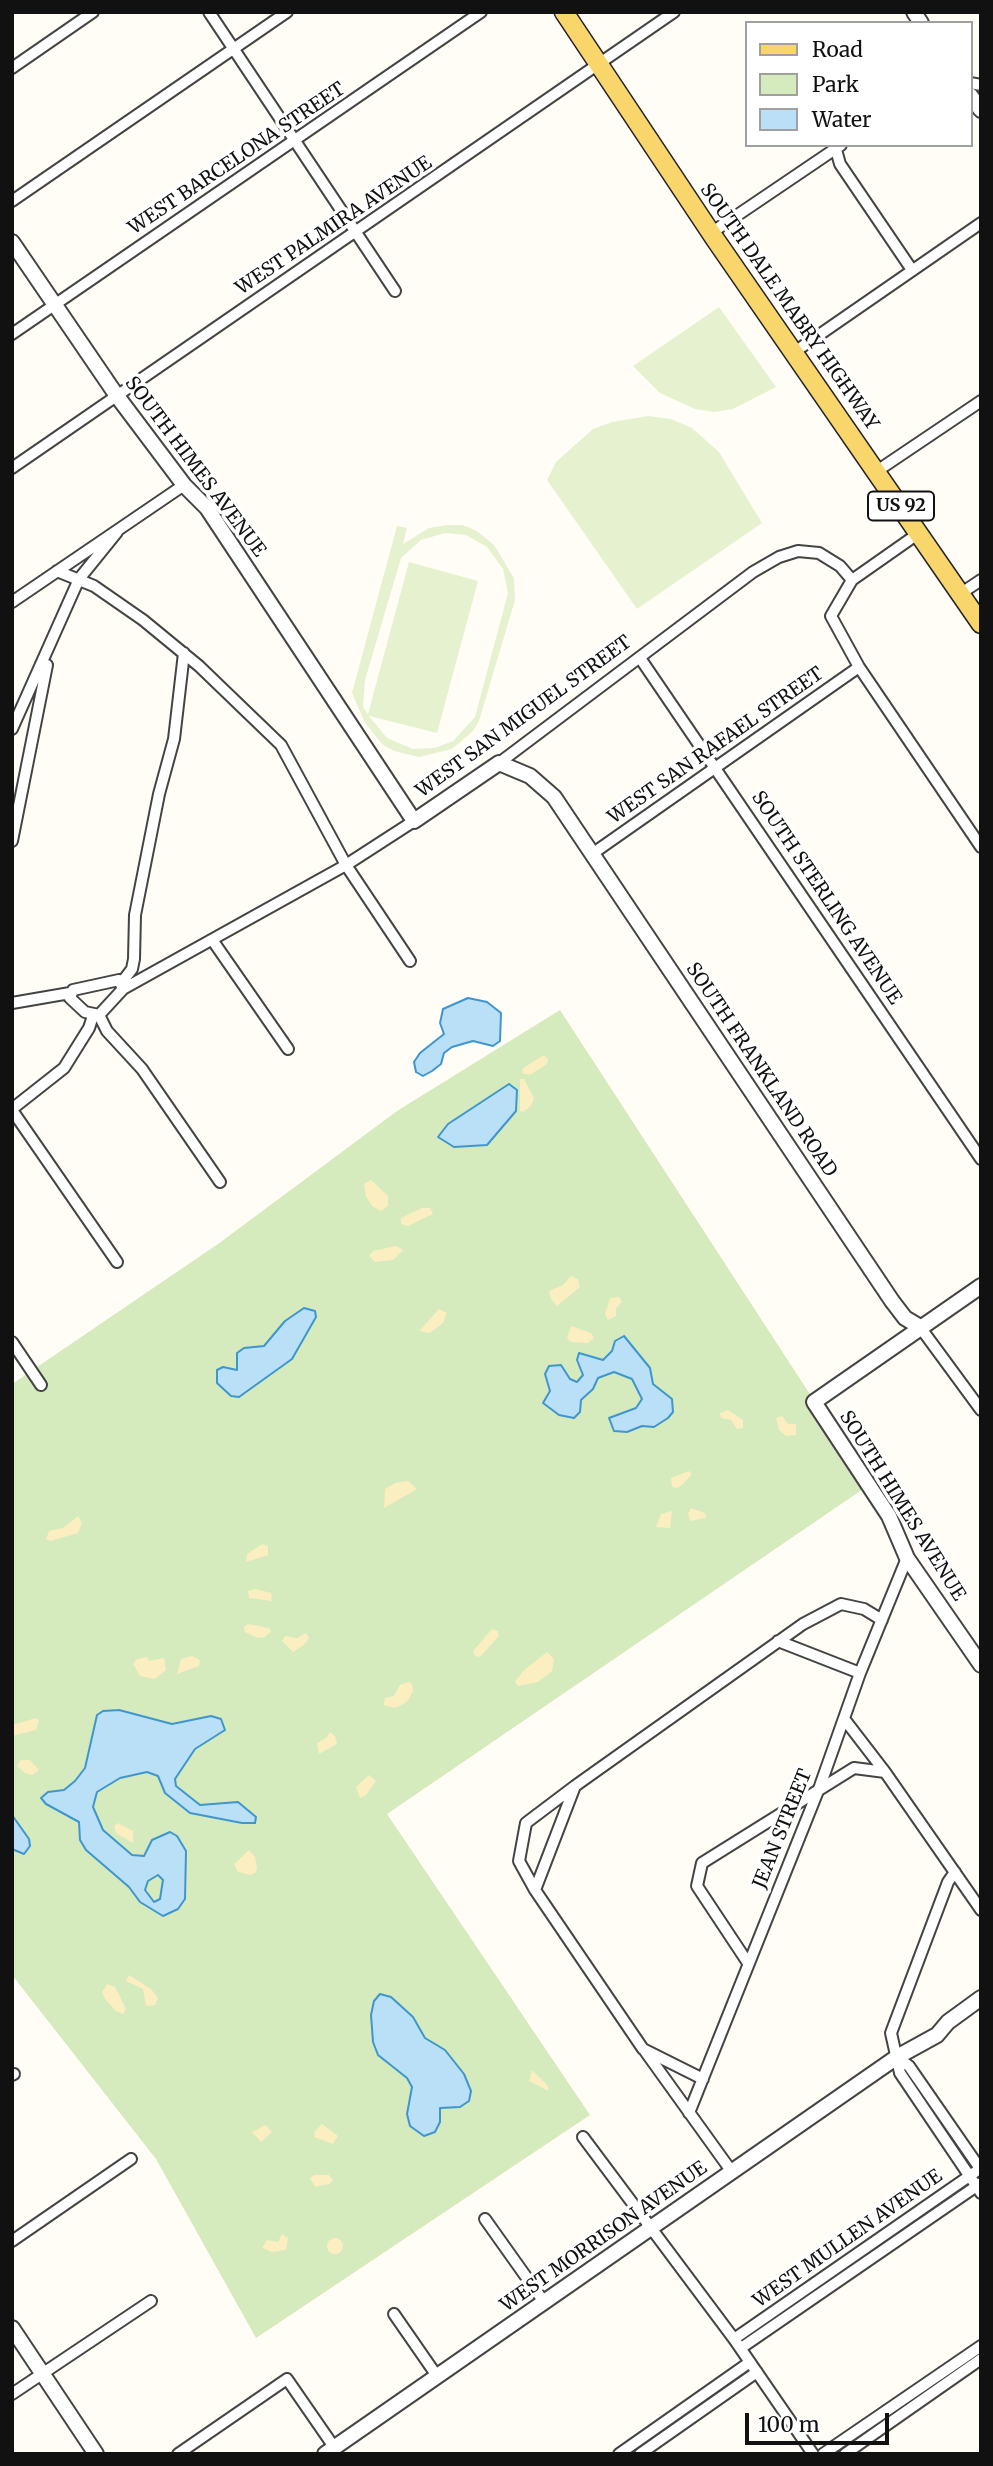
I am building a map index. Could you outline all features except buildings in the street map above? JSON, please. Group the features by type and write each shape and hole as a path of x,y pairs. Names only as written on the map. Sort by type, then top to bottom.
{"main road":[{"name":"SOUTH DALE MABRY HIGHWAY","path":"564,12 711,233 981,624"}],"street":[{"path":"12,68 93,12"},
{"path":"209,12 395,291"},
{"path":"12,201 287,12"},
{"name":"WEST BARCELONA STREET","path":"12,334 481,12"},
{"name":"WEST PALMIRA AVENUE","path":"12,468 674,12"},
{"path":"711,233 836,147"},
{"path":"837,147 840,164 912,270"},
{"path":"793,353 981,223"},
{"name":"SOUTH HIMES AVENUE","path":"12,242 117,396 184,485 207,508 414,821"},
{"path":"877,471 981,401"},
{"path":"13,598 117,532 184,485"},
{"path":"12,729 79,579 117,532"},
{"path":"919,533 852,580 831,616 859,667 981,848"},
{"name":"WEST SAN MIGUEL STREET","path":"122,985 213,941 346,865 414,821 499,764 753,572 779,557 798,551 819,553 839,566 852,580"},
{"path":"57,571 94,586 184,653 281,745 346,865 410,961"},
{"path":"960,594 981,580"},
{"path":"12,841 52,641"},
{"path":"117,1262 12,1109 64,1068 96,1016 132,969 135,915 159,794 174,739 184,653"},
{"name":"SOUTH STERLING AVENUE","path":"640,658 981,1159"},
{"name":"WEST SAN RAFAEL STREET","path":"592,854 859,667"},
{"path":"21,713 37,712"},
{"name":"SOUTH FRANKLAND ROAD","path":"499,764 530,776 554,797 892,1301 905,1318 920,1327 981,1410"},
{"path":"213,941 288,1049"},
{"path":"12,1003 70,993 116,980 122,985"},
{"path":"70,993 73,1004 96,1016 142,1069 220,1182"},
{"path":"920,1327 981,1286"},
{"name":"SOUTH HIMES AVENUE","path":"920,1327 814,1402 889,1516 906,1558 976,1649 981,1665"},
{"path":"12,1342 41,1385"},
{"name":"JEAN STREET","path":"689,2113 820,1786 860,1673 906,1558"},
{"path":"732,2172 643,2049 535,1890 519,1861 526,1823 803,1624 841,1604 864,1609 882,1620"},
{"path":"778,1642 860,1673"},
{"path":"845,1720 981,1910"},
{"path":"748,1963 697,1886 702,1863 820,1786 854,1768 884,1772"},
{"path":"535,1890 575,1786"},
{"path":"955,1872 948,1882 891,2033 901,2054 980,2169"},
{"name":"WEST MORRISON AVENUE","path":"330,2451 901,2054 918,2048 937,2035 948,2022 981,1998"},
{"path":"643,2049 703,2080"},
{"path":"901,2054 900,2073 977,2184"},
{"path":"583,2137 738,2343 813,2454"},
{"path":"12,2241 131,2159"},
{"name":"WEST MULLEN AVENUE","path":"738,2343 977,2184 980,2169"},
{"path":"485,2220 544,2302"},
{"path":"12,2394 151,2301"},
{"path":"394,2314 437,2376"},
{"path":"12,2328 96,2454"},
{"path":"823,2454 981,2346"},
{"path":"845,2454 981,2359"},
{"path":"619,2454 750,2362"},
{"path":"640,2454 757,2372"},
{"path":"178,2454 287,2379 330,2451"}],"green space":[{"path":"719,307 776,387 733,409 714,412 695,409 660,393 633,366"},
{"path":"648,416 671,419 692,428 719,452 762,523 637,609 547,480 556,462 593,429 612,422"},
{"path":"463,525 477,531 494,545 514,578 515,600 479,721 473,731 452,749 419,757 394,751 383,745 365,723 352,693 397,526 407,528 403,544 429,528","holes":["445,533 466,535 487,547 503,569 508,593 475,717 453,741 435,748 413,749 387,738 369,716 437,733 478,581 409,562 368,714 363,707 365,680 401,558 421,540"]},
{"path":"560,1010 869,1485 387,1814 590,2115 256,2338 156,2159 12,1975 12,1384 218,1244 397,1111"}],"sand":[{"path":"544,1055 548,1059 547,1064 530,1075 522,1073 523,1068"},
{"path":"520,1079 524,1079 534,1098 531,1106 523,1112 520,1111"},
{"path":"371,1180 388,1196 388,1206 381,1211 372,1206 366,1197 364,1184"},
{"path":"422,1208 430,1208 433,1214 408,1226 401,1224 401,1218"},
{"path":"396,1246 403,1250 393,1260 375,1262 369,1256 373,1251"},
{"path":"571,1276 578,1279 580,1287 557,1306 549,1291 563,1285"},
{"path":"619,1297 622,1301 616,1309 616,1316 608,1320 605,1314 610,1298"},
{"path":"439,1309 447,1313 443,1323 430,1333 419,1331"},
{"path":"571,1326 591,1333 594,1338 588,1343 571,1342 567,1338"},
{"path":"728,1410 743,1420 743,1428 737,1429 731,1420 721,1418 720,1413"},
{"path":"782,1416 788,1424 796,1424 796,1435 786,1436 779,1430 776,1418"},
{"path":"689,1471 692,1474 684,1483 678,1488 672,1487 671,1478"},
{"path":"408,1481 417,1489 384,1508 385,1489 395,1483"},
{"path":"691,1508 705,1513 706,1518 690,1521 688,1513"},
{"path":"672,1511 670,1528 656,1527 661,1514"},
{"path":"78,1516 82,1523 78,1533 51,1541 46,1539 49,1531 63,1528"},
{"path":"262,1544 268,1546 268,1555 246,1562 247,1554"},
{"path":"255,1589 271,1593 272,1601 249,1598 248,1591"},
{"path":"248,1624 269,1628 271,1631 265,1637 258,1638 245,1632 244,1627"},
{"path":"492,1629 498,1631 499,1636 480,1657 475,1656 473,1651"},
{"path":"306,1633 309,1638 305,1644 293,1652 282,1641 285,1636 297,1638"},
{"path":"547,1652 554,1659 552,1671 538,1682 518,1686 515,1682 523,1671"},
{"path":"192,1656 200,1660 199,1666 177,1674 181,1659"},
{"path":"147,1657 149,1661 164,1658 166,1670 155,1679 140,1676 133,1664 137,1659"},
{"path":"408,1682 412,1684 413,1691 407,1702 395,1708 383,1705 385,1698 394,1696 400,1685"},
{"path":"36,1718 39,1720 36,1730 12,1736 12,1725"},
{"path":"330,1732 335,1736 337,1744 319,1754 317,1743"},
{"path":"21,1760 30,1760 39,1770 32,1775 25,1773 17,1766"},
{"path":"369,1775 376,1781 366,1795 360,1798 356,1787"},
{"path":"118,1823 133,1831 133,1843 116,1833 114,1826"},
{"path":"249,1850 255,1857 257,1868 255,1873 250,1875 238,1872 234,1864"},
{"path":"129,1975 151,1989 158,1998 155,2005 146,2006 143,1989 126,1981"},
{"path":"107,1984 115,1987 126,2009 123,2014 116,2011 105,1999 102,1992"},
{"path":"532,2070 548,2086 548,2091 529,2081"},
{"path":"322,2124 338,2136 333,2144 314,2137 315,2131"},
{"path":"266,2125 272,2132 261,2142 252,2132"},
{"path":"314,2175 329,2175 333,2180 329,2184 315,2187 310,2178"},
{"path":"282,2234 288,2238 286,2250 272,2252 262,2248 267,2240 278,2242"},
{"path":"335,2238 341,2240 341,2252 335,2254 329,2252 327,2246 329,2240"}],"water":[{"path":"468,998 487,1002 501,1013 500,1041 493,1046 473,1041 452,1047 444,1053 441,1064 432,1071 423,1076 416,1072 414,1062 420,1053 444,1034 440,1023 443,1009"},
{"path":"509,1084 517,1090 516,1111 487,1145 454,1147 438,1137 448,1124"},
{"path":"304,1308 315,1311 316,1317 292,1359 239,1397 231,1396 217,1383 217,1370 223,1367 237,1370 237,1353 244,1348 264,1346 285,1321"},
{"path":"624,1336 650,1368 653,1384 672,1399 673,1412 668,1418 654,1427 642,1426 627,1432 614,1431 609,1418 636,1408 642,1399 632,1379 614,1372 598,1378 593,1389 581,1400 580,1412 574,1418 559,1415 543,1403 550,1391 545,1374 549,1366 561,1365 570,1379 577,1382 583,1375 577,1360 579,1353 603,1360 612,1351 615,1341"},
{"path":"119,1710 172,1724 211,1716 221,1719 225,1730 195,1749 175,1779 176,1786 200,1805 238,1802 256,1817 255,1823 242,1823 190,1813 165,1793 158,1776 147,1772 120,1778 97,1792 93,1807 103,1830 132,1855 144,1856 152,1840 170,1832 177,1836 186,1851 185,1899 178,1909 163,1916 140,1902 129,1887 86,1850 80,1840 79,1822 46,1804 41,1798 48,1792 64,1790 85,1768 97,1715 103,1711","holes":["158,1875 163,1880 160,1899 154,1902 145,1890 148,1881"]},
{"path":"12,1815 29,1839 30,1846 24,1854 12,1849"},
{"path":"380,1994 391,1997 413,2017 425,2038 445,2050 464,2074 471,2091 469,2101 460,2107 440,2108 440,2122 435,2132 424,2136 410,2126 407,2114 412,2087 407,2078 378,2055 373,2042 371,2015 374,2001"}]}
